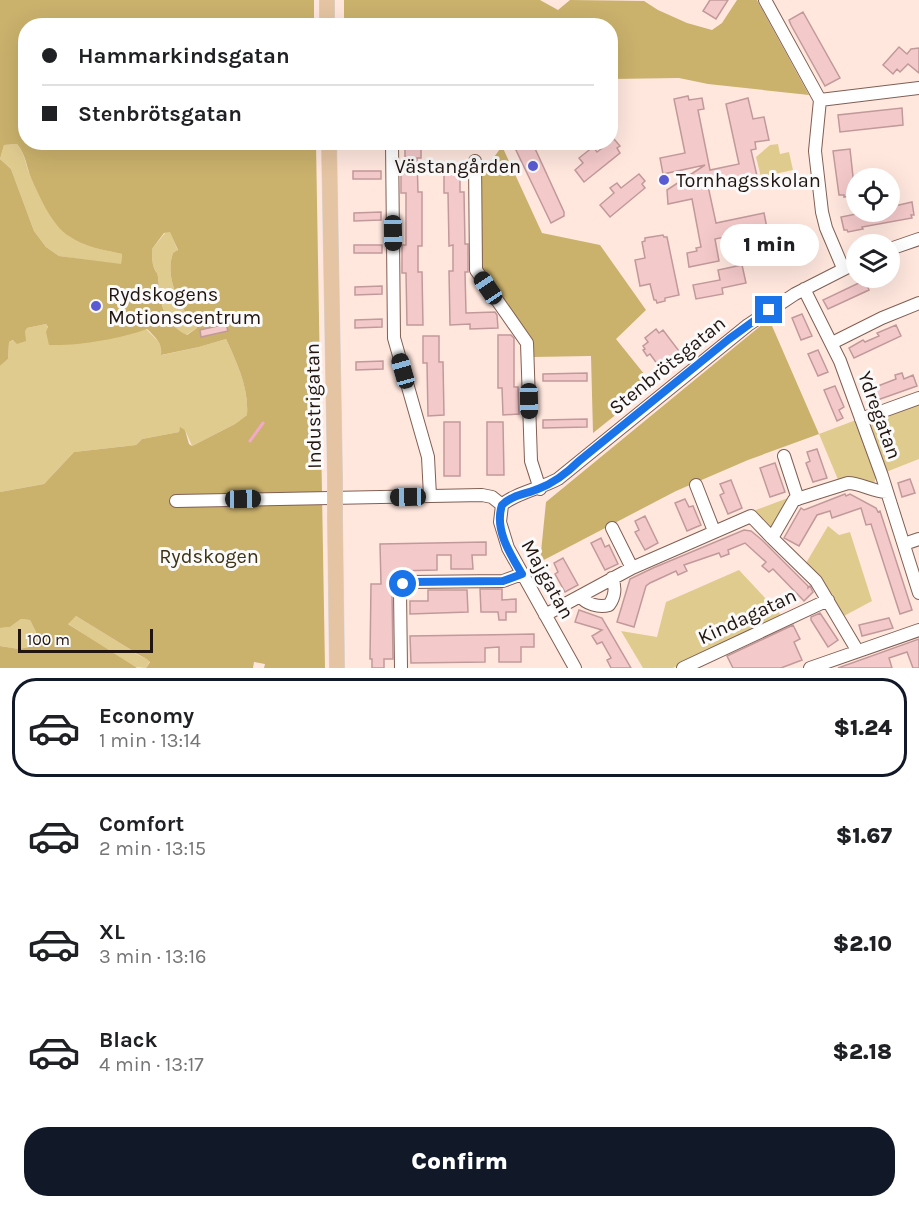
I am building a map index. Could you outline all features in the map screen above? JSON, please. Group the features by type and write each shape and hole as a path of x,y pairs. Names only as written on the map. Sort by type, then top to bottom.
{"main road":[{"path":"327,0 327,18"},
{"name":"Industrigatan","path":"329,150 338,668"}],"street":[{"path":"765,0 820,100 815,152 822,212 826,228 843,268"},
{"path":"820,100 918,91"},
{"path":"392,150 394,338 428,458 430,496"},
{"path":"475,161 476,270 527,343 531,461 540,489"},
{"path":"900,246 919,239"},
{"name":"Stenbrötsgatan","path":"502,505 512,498 540,489 568,472 739,332 786,300 846,267"},
{"name":"Ydregatan","path":"804,290 832,343 861,419 919,592"},
{"path":"832,343 882,318 919,303"},
{"path":"861,419 919,398"},
{"path":"784,456 798,499"},
{"path":"772,538 794,500 848,483 872,491 887,492"},
{"path":"696,485 714,531"},
{"path":"176,501 488,496 502,505"},
{"name":"Majgatan","path":"502,505 499,516 503,536 574,667"},
{"path":"545,615 632,568 751,516 813,577 857,650"},
{"path":"612,528 632,568"},
{"path":"904,544 919,539"},
{"path":"401,668 400,591 403,584 503,581 522,574"},
{"path":"580,596 586,602 599,606 609,605 615,588 612,578"},
{"name":"Kindagatan","path":"683,668 828,600"},
{"path":"810,668 919,630"}],"shaded area":[{"path":"17,144 32,180 60,226 75,240 122,254 121,265 59,256 46,247 34,231 11,169 0,159 4,145"},
{"path":"778,144 780,154 789,152 793,170 761,177 756,157 770,145"},
{"path":"170,231 178,251 173,253 171,263 172,283 185,312 197,328 186,335 172,325 164,311 153,264 152,249 165,233"},
{"path":"111,294 158,341 162,348 162,355 226,339 244,385 247,415 235,424 192,446 185,430 180,428 179,432 142,439 136,445 74,452 44,484 0,492 0,366 8,359 9,342 27,328 46,324 48,328"},
{"path":"919,403 919,459 886,472 868,422"},
{"path":"856,420 876,478 874,483 839,482 819,434"},
{"path":"793,496 773,528 769,527 753,511"},
{"path":"828,526 839,535 850,532 872,601 844,616 816,572 806,563"},
{"path":"739,570 781,615 673,668 643,668 621,631 657,637 666,602"},
{"path":"76,616 148,659 150,661 146,668 133,667 67,623"},
{"path":"21,619 30,620 36,632 34,646 19,649 0,646 0,628 10,627"}],"green space":[{"name":"Rydskogen","path":"0,0 314,0 314,18 18,18 18,145 4,145 0,159"},
{"path":"344,0 540,0 558,10 570,0 644,1 687,23 712,30 722,23 737,0 757,0 809,95 708,84 679,78 618,79 618,18 344,18"},
{"name":"Rydskogen","path":"21,150 316,150 325,668 264,668 265,664 254,662 253,668 146,668 150,662 148,660 76,616 68,624 137,668 0,668 0,646 19,649 34,646 36,632 30,620 21,619 10,627 0,628 0,492 44,484 74,452 136,445 142,439 179,432 180,427 185,430 189,444 192,446 235,424 247,415 247,405 241,376 226,339 161,355 160,344 147,329 98,341 49,345 46,324 27,328 26,341 17,344 13,340 9,342 8,359 0,366 0,159 11,169 34,231 46,247 59,256 121,264 122,254 75,240 57,225 42,201","holes":["170,232 178,250 173,253 171,263 172,283 180,303 197,328 187,335 167,318 153,264 152,249 164,233"]},
{"path":"499,150 504,150 542,233 600,245 646,310 616,339 653,385 593,433 591,356 532,357 480,270 479,164 492,160"},
{"path":"769,319 819,434 748,460 676,491 540,562 546,502"}],"building":[{"path":"710,0 728,0 716,19 703,11"},
{"path":"803,12 840,78 825,86 789,20"},
{"path":"899,47 907,54 911,49 919,48 919,73 908,64 900,72 897,69 893,74 883,65"},
{"path":"688,96 689,100 702,98 704,109 698,110 710,170 739,164 726,104 748,98 753,119 764,117 769,140 755,142 756,149 751,150 757,176 708,186 716,223 764,213 767,228 715,239 719,261 689,267 687,253 697,251 696,248 701,247 692,199 668,204 667,190 705,165 663,174 660,158 685,153 674,99"},
{"path":"902,108 903,125 840,132 838,115"},
{"path":"850,149 852,168 846,168 846,197 839,195 833,151"},
{"path":"405,150 421,150 421,158 417,158 418,192 422,192 422,246 418,246 418,272 422,272 423,325 407,325 406,273 402,273 402,245 406,245 406,193 401,193 401,166 405,166"},
{"name":"Västangården","path":"516,150 536,150 564,212 564,216 551,223"},
{"path":"589,150 597,152 618,150 620,153 584,182 575,170 583,163 579,158"},
{"path":"444,165 460,165 460,192 464,192 465,244 468,244 468,272 465,272 466,313 495,312 498,328 470,329 470,324 450,325 449,271 453,271 453,245 449,246 448,193 444,193"},
{"path":"353,171 381,171 381,179 353,179"},
{"path":"639,174 645,181 642,184 645,188 610,217 600,205 614,193 610,188 617,183 621,188"},
{"path":"912,202 914,215 911,215 912,218 900,220 900,205"},
{"path":"381,212 381,220 354,221 354,213"},
{"path":"846,216 846,222 890,222 848,232 844,230 841,217"},
{"path":"663,235 667,237 679,295 665,298 665,301 657,303 650,284 640,286 635,260 645,258 642,242 645,238"},
{"path":"354,245 382,245 382,253 354,253"},
{"path":"742,265 746,283 722,288 723,294 696,299 693,285 720,280 718,270"},
{"path":"382,286 382,294 355,295 355,287"},
{"path":"848,288 868,288 869,290 828,309 823,300"},
{"path":"802,314 812,336 801,340 792,318"},
{"path":"382,319 382,327 355,328 355,320"},
{"path":"226,324 228,331 201,337 200,330"},
{"path":"896,325 901,336 854,358 849,348 863,340 865,342 879,336 877,333"},
{"path":"656,329 659,333 663,330 679,351 658,365 650,354 647,356 643,350 645,349 643,346 648,342 645,338"},
{"path":"498,335 511,335 514,338 514,387 518,387 519,414 503,415 502,388 498,388"},
{"path":"423,336 439,336 439,362 443,362 444,415 428,416 427,363 423,363"},
{"path":"818,350 828,372 818,376 808,354"},
{"path":"383,361 383,369 356,370 356,362"},
{"path":"587,373 587,381 543,381 543,374"},
{"path":"902,373 904,379 913,375 917,386 869,403 865,391 896,379 895,375"},
{"path":"835,386 844,407 839,410 843,418 837,421 824,390"},
{"path":"587,419 587,427 543,428 543,420"},
{"path":"444,422 460,422 460,476 444,476"},
{"path":"487,422 503,422 504,475 487,475"},
{"path":"817,449 827,478 813,482 806,463 810,461 807,452"},
{"path":"775,463 785,492 770,497 760,468"},
{"path":"910,479 915,493 902,497 898,483"},
{"path":"731,480 742,508 728,514 720,495 724,493 720,484"},
{"path":"845,494 846,496 850,494 876,508 878,512 880,511 912,610 900,614 871,524 866,525 861,508 832,518 830,511 817,515 799,546 784,538 801,508 804,510"},
{"path":"685,499 689,507 693,506 701,525 687,531 675,503"},
{"path":"645,516 658,543 645,550 635,532 639,530 635,521"},
{"path":"744,530 751,531 762,540 808,588 810,586 813,592 804,601 773,569 769,572 762,566 766,562 745,543 728,550 729,554 721,557 719,553 684,565 687,571 678,575 676,571 650,583 646,586 634,627 617,622 630,579"},
{"path":"601,538 605,547 609,545 618,564 605,570 591,543"},
{"path":"486,542 486,555 472,555 473,569 451,569 451,555 437,555 437,570 395,571 392,591 393,659 384,659 384,668 372,668 372,659 370,659 371,584 381,584 380,544"},
{"path":"563,558 578,585 565,592 555,574 558,572 554,563"},
{"path":"480,589 502,589 502,600 516,599 516,612 506,612 506,620 499,620 498,612 481,612"},
{"path":"428,590 467,590 468,612 410,614 410,601 428,601"},
{"path":"579,610 602,618 631,668 611,668 607,660 611,658 602,642 597,644 592,636 602,630 575,622"},
{"path":"820,613 838,640 828,647 811,620 811,617"},
{"path":"889,618 893,628 862,636 859,625"},
{"path":"793,625 800,639 794,642 802,660 781,668 733,668 727,656"},
{"path":"534,634 534,647 521,647 521,662 499,662 499,647 485,648 485,662 411,663 410,636"},
{"path":"919,639 919,668 913,668 907,652 889,658 892,668 838,668"}],"waterway":[{"path":"250,441 263,423"}],"place":[{"name":"Västangården","path":"533,166"},
{"name":"Tornhagsskolan","path":"664,180"},
{"name":"Rydskogens Motionscentrum","path":"96,306"}],"route":[{"path":"403,584 503,581 522,574 503,536 499,516 502,505 507,500 540,489 568,472 722,345 769,310"}]}
